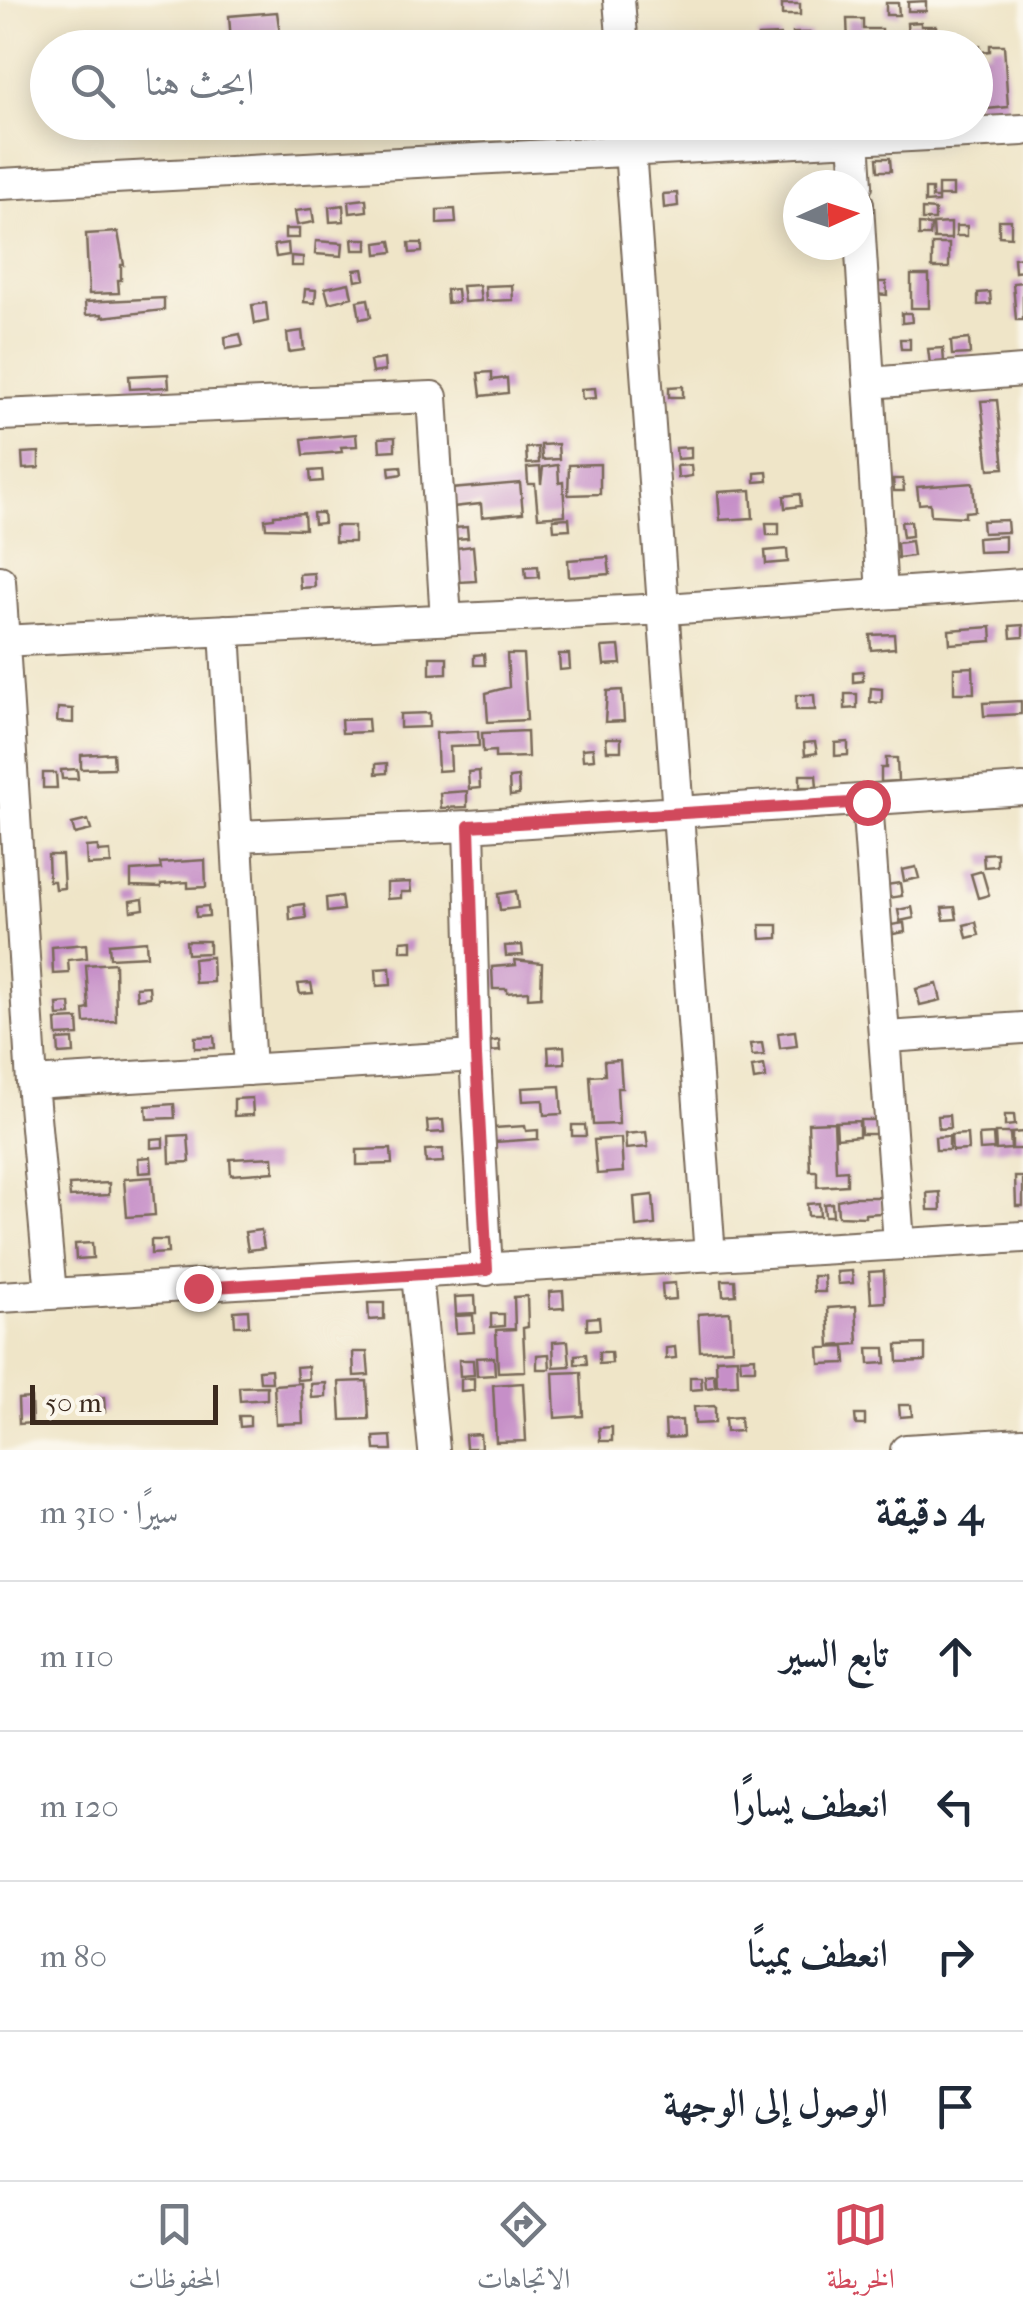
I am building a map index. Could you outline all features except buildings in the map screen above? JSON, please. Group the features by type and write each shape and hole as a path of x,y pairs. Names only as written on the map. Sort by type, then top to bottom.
{"street":[{"path":"619,0 621,30"},
{"path":"993,132 1023,130"},
{"path":"0,184 577,140"},
{"path":"629,140 710,1256"},
{"path":"854,140 856,170"},
{"path":"861,260 882,594"},
{"path":"869,383 1023,371"},
{"path":"0,415 432,397 446,620"},
{"path":"0,581 8,863 52,1294"},
{"path":"2,640 666,609 1023,584"},
{"path":"225,630 250,1070"},
{"path":"237,836 469,826 1023,790"},
{"path":"867,802 887,1036 899,1244"},
{"path":"469,826 487,1270"},
{"path":"887,1036 1023,1028"},
{"path":"32,1083 476,1056"},
{"path":"0,1297 1023,1236"},
{"path":"417,1274 434,1450"},
{"path":"906,1450 1023,1444"}],"route":[{"path":"198,1288 487,1270 469,826 867,802"}]}
